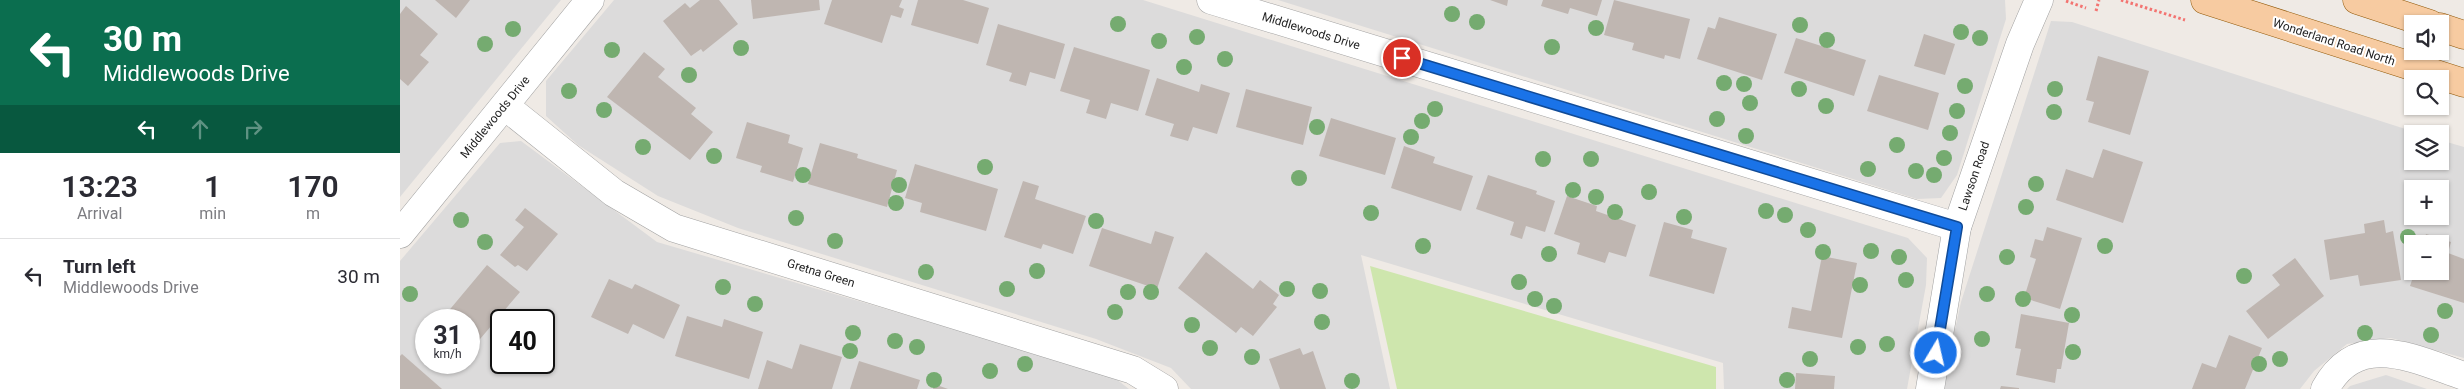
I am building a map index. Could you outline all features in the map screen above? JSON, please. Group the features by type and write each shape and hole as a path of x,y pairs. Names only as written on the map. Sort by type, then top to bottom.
{"main road":[{"name":"Wonderland Road North","path":"2205,0 2464,83"},
{"path":"2357,0 2404,15"},
{"path":"2449,30 2464,35"}],"street":[{"name":"Middlewoods Drive","path":"400,234 590,0"},
{"name":"Middlewoods Drive","path":"1210,0 1957,227"},
{"name":"Lawson Road","path":"1930,389 1957,227 2020,44 2039,0"},
{"name":"Gretna Green","path":"505,106 614,193 674,228 1133,370 1164,389"},
{"path":"2325,389 2334,373 2363,354 2393,352 2464,376"}],"path":[{"path":"2062,0 2086,8"},
{"path":"2096,11 2099,0"}],"shaded area":[{"path":"400,0 561,0 400,197"},
{"path":"614,0 1143,0 1908,238 1927,258 1926,285 1907,389 1724,389 1723,363 1361,255 1390,389 1191,389 1171,368 1096,339 738,228 658,196 578,145 546,116 546,81"},
{"path":"1278,0 2005,0 2006,19 1957,175 1941,198 1917,199"},
{"path":"2051,21 2072,22 2404,129 2404,170 2449,170 2449,143 2464,147 2464,358 2391,338 2347,344 2314,371 2300,389 1942,389 1961,302"},
{"path":"521,141 657,242 1111,375 1129,389 400,389 400,261 500,143"},
{"path":"2386,375 2427,389 2347,389 2350,386"}],"green space":[{"path":"1370,266 1716,367 1716,389 1397,389"}],"building":[{"path":"435,0 470,0 456,18"},
{"path":"700,0 719,0 738,24 703,52 701,49 691,56 663,21 685,3 690,8"},
{"path":"751,0 819,0 820,10 753,19"},
{"path":"832,0 902,0 899,7 904,9 901,18 891,15 882,43 824,24"},
{"path":"918,0 963,0 989,8 978,44 911,25"},
{"path":"1490,0 1508,0 1507,6"},
{"path":"1543,0 1602,0 1597,16 1570,8 1568,14 1541,6"},
{"path":"1614,0 1690,19 1680,59 1665,55 1664,59 1632,50 1634,43 1604,35"},
{"path":"406,6 438,34 420,55 429,62 408,86 400,79 400,14"},
{"path":"1719,17 1777,34 1762,80 1697,59 1708,27 1715,29"},
{"path":"998,24 1065,44 1055,79 1030,72 1026,86 1009,81 1012,73 986,65"},
{"path":"1924,34 1955,44 1945,75 1914,66"},
{"path":"1796,38 1866,60 1854,96 1784,73"},
{"path":"1074,47 1150,70 1138,111 1111,103 1106,119 1086,113 1090,100 1060,91"},
{"path":"644,52 665,69 658,77 696,108 691,114 713,132 690,160 607,97"},
{"path":"2098,56 2149,71 2130,135 2088,122 2094,102 2086,100"},
{"path":"1879,75 1939,93 1928,130 1867,111"},
{"path":"1157,78 1199,92 1201,84 1230,93 1217,134 1193,127 1188,141 1170,136 1174,124 1145,115"},
{"path":"1246,89 1312,107 1303,145 1236,127"},
{"path":"1331,118 1396,138 1385,175 1319,156"},
{"path":"747,122 790,135 788,143 803,148 793,182 760,172 762,166 736,158"},
{"path":"820,143 858,154 857,158 897,170 887,207 808,184"},
{"path":"1404,146 1435,157 1433,163 1473,176 1461,211 1391,188"},
{"path":"2103,149 2143,162 2123,223 2056,200 2066,169 2093,178"},
{"path":"915,164 998,189 986,231 920,212 922,203 905,198"},
{"path":"1488,175 1537,191 1536,194 1555,201 1545,232 1526,226 1522,239 1510,235 1514,222 1476,209"},
{"path":"1023,181 1039,186 1035,199 1086,216 1073,254 1043,244 1041,249 1004,237"},
{"path":"1567,196 1597,206 1596,211 1636,225 1626,257 1609,252 1605,263 1577,254 1580,243 1554,234"},
{"path":"525,208 558,234 527,271 518,265 515,267 500,255 524,227 515,220"},
{"path":"2384,220 2386,233 2393,231 2401,280 2360,286 2358,275 2330,280 2324,240 2365,233 2364,224"},
{"path":"1664,222 1693,230 1691,238 1727,248 1714,294 1649,276"},
{"path":"2047,227 2082,238 2060,309 2024,298 2036,259 2030,257 2035,239 2043,241"},
{"path":"1102,228 1151,244 1155,231 1174,237 1157,289 1089,266"},
{"path":"1206,252 1253,289 1260,280 1279,295 1273,304 1277,307 1253,336 1241,327 1236,333 1178,288"},
{"path":"2449,253 2464,259 2464,303 2410,286 2412,280 2449,280"},
{"path":"1822,256 1857,263 1842,338 1788,328 1792,307 1811,311"},
{"path":"2295,258 2324,296 2268,339 2246,311 2280,285 2272,275"},
{"path":"487,265 520,292 506,309 490,309 490,327 480,339 480,309 450,309"},
{"path":"609,279 632,289 635,284 680,305 664,339 633,324 628,334 591,317"},
{"path":"2021,314 2069,323 2061,369 2057,369 2055,383 2016,375 2021,349 2015,348"},
{"path":"687,316 722,327 724,319 763,332 749,379 675,356"},
{"path":"2229,335 2262,348 2245,389 2192,389 2202,363 2216,368"},
{"path":"800,344 842,357 832,389 758,389 767,360 792,369"},
{"path":"1300,348 1303,355 1313,351 1326,389 1280,389 1269,359"},
{"path":"402,354 415,365 415,374 425,374 442,389 400,389 400,356"},
{"path":"859,361 920,380 917,389 850,389"},
{"path":"1796,373 1835,376 1834,389 1795,389"},
{"path":"934,384 948,389 933,389"},
{"path":"2001,386 2019,388 2019,389 2000,389"}],"route":[{"path":"1402,58 1957,227 1936,353"}]}
